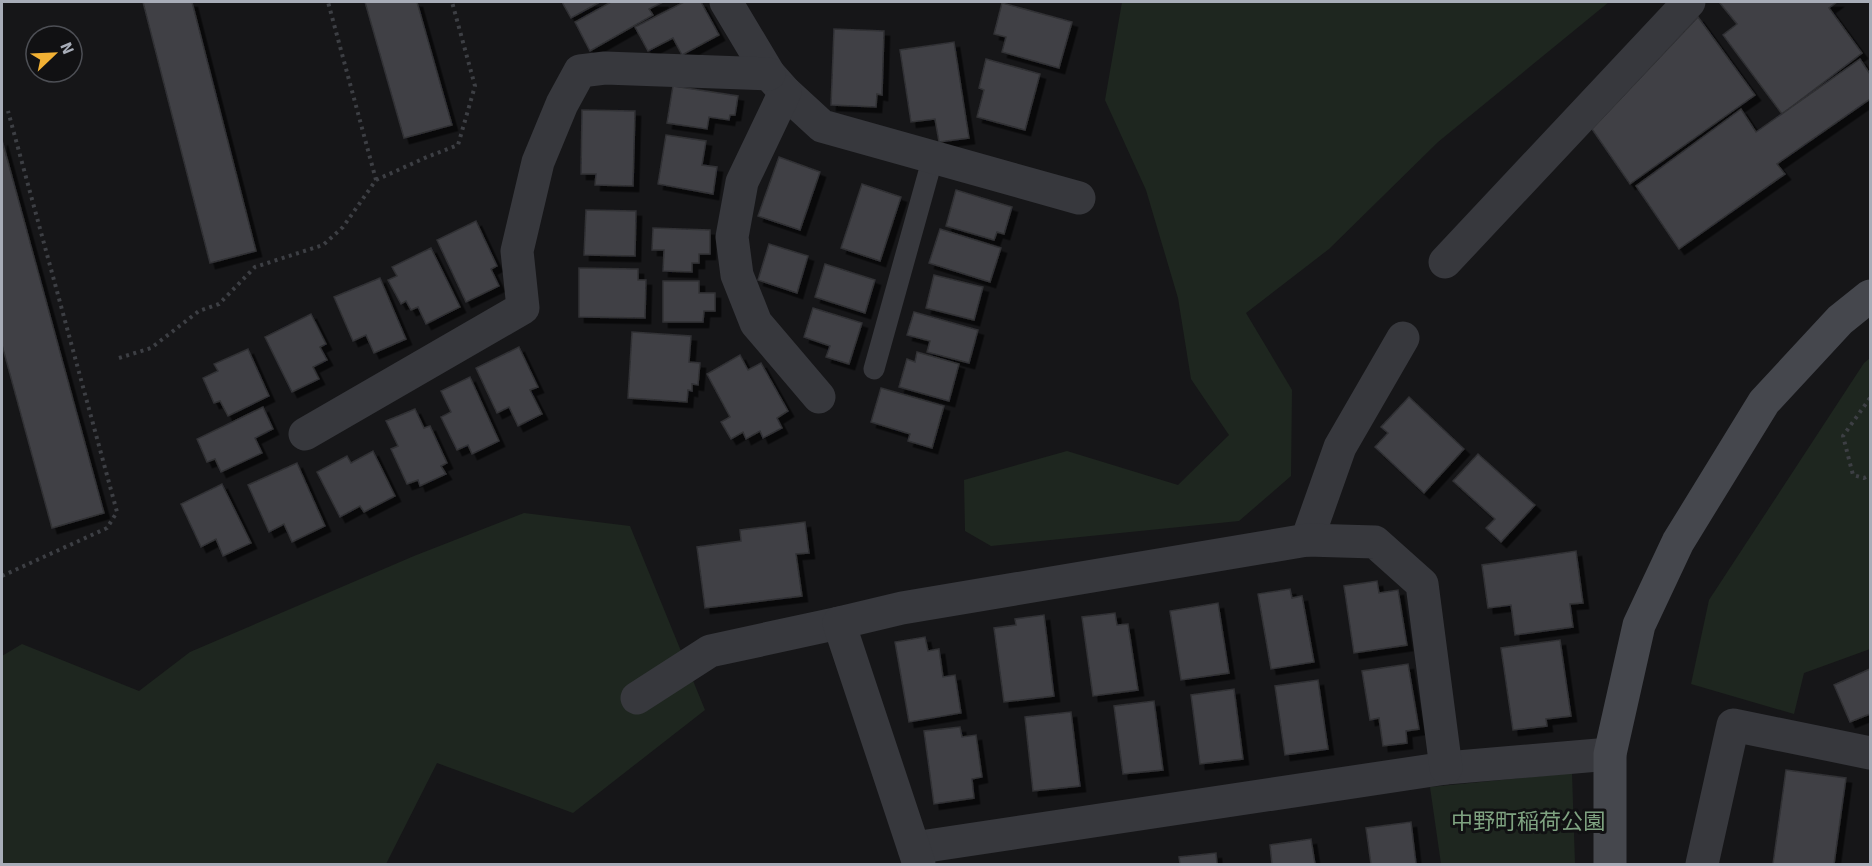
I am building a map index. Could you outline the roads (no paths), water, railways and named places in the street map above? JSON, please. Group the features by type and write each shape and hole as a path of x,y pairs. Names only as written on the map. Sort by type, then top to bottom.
{"street":[{"path":"726,2 777,83 822,126 1079,198"},
{"path":"1445,262 1689,2"},
{"path":"305,434 523,308 517,251 535,173 562,104 580,71 606,68 777,83"},
{"path":"777,83 742,182 732,237 737,275 756,323 819,397"},
{"path":"1610,864 1610,754 1639,625 1678,542 1764,402 1840,320 1870,296"},
{"path":"1307,540 1340,447 1402,338"},
{"path":"637,698 710,651 902,608 1307,540 1375,542 1422,584 1446,768"},
{"path":"839,623 916,856 1446,768 1610,754"},
{"path":"1702,864 1733,725 1870,753"}],"lane":[{"path":"874,369 933,157"}],"park label":[{"name":"中野町稲荷公園","path":"1528,821"}]}
